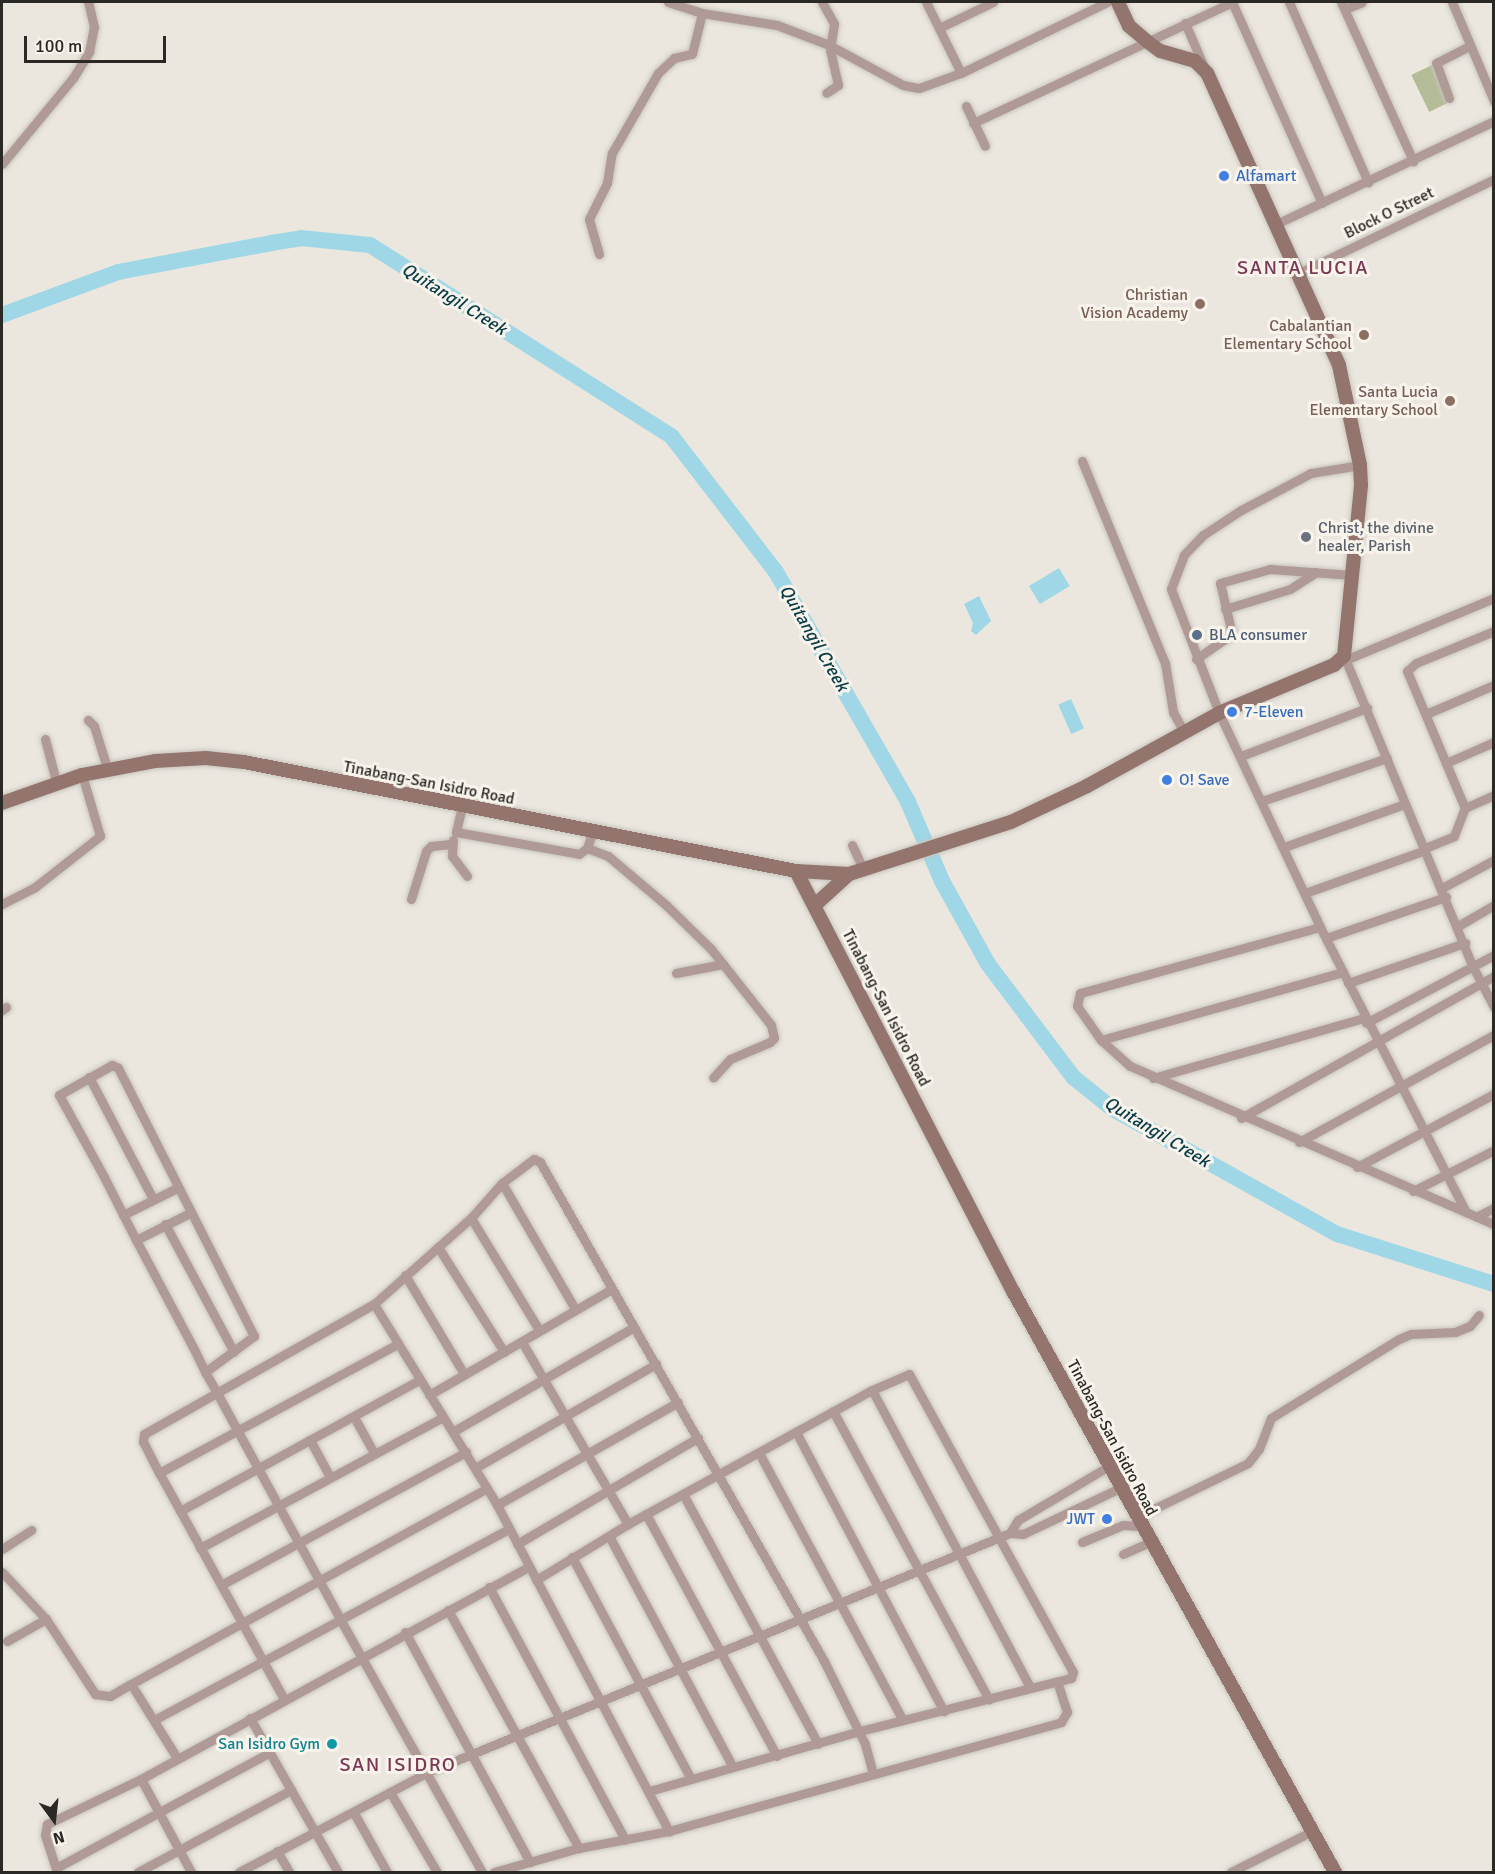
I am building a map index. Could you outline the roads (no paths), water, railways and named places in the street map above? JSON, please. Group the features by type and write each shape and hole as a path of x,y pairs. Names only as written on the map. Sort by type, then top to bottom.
{"street":[{"path":"2,164 73,78 89,52 94,27 88,2"},
{"path":"668,2 702,14 777,25 829,45 903,85 933,86 1107,2"},
{"path":"822,2 834,24 829,45 838,85 826,93"},
{"path":"926,2 961,73"},
{"path":"939,28 993,2"},
{"path":"1118,2 1129,26 1148,42 1160,51 1194,61 1207,73"},
{"path":"973,123 1232,2 1322,203"},
{"path":"1289,2 1368,182"},
{"path":"1362,2 1343,5 1413,161"},
{"path":"1452,2 1494,101"},
{"path":"599,254 589,219 608,183 612,153 658,73 674,58 692,54 702,14"},
{"path":"1185,23 1339,365 1360,465 1345,658 1444,892 1480,984 1494,1007"},
{"path":"1449,98 1436,63 1470,46"},
{"path":"966,106 985,146"},
{"path":"1274,225 1494,121"},
{"name":"Block O Street","path":"1297,274 1494,179"},
{"path":"1082,461 1165,663 1173,712 1184,732"},
{"path":"1360,465 1311,473 1292,481 1203,534 1184,555 1171,589 1196,659 1219,713 1320,927 1398,1085 1466,1212"},
{"path":"1196,659 1232,634 1220,583 1270,569 1352,575"},
{"path":"1225,609 1290,589 1316,572"},
{"path":"815,905 849,874 906,858 1030,813 1219,713 1334,665 1345,658 1494,598"},
{"path":"1305,892 1426,849 1454,836 1465,808 1408,669 1494,631"},
{"path":"1426,714 1494,685"},
{"path":"1241,756 1367,708"},
{"path":"87,720 94,726 108,771"},
{"path":"45,739 57,785"},
{"path":"1446,763 1494,742"},
{"name":"Tinabang-San Isidro Road","path":"2,802 82,775 179,758 222,759 796,871 980,1229 1120,1488 1335,1872"},
{"path":"1262,801 1387,758"},
{"path":"2,904 35,887 100,836 82,775"},
{"path":"1465,808 1494,795"},
{"path":"1284,847 1405,804"},
{"path":"462,806 451,844 452,856 467,876"},
{"path":"456,832 579,854 587,848 593,831"},
{"path":"411,899 426,851 431,846 451,844"},
{"path":"852,845 863,869"},
{"path":"587,848 608,856 626,869 723,964 771,1025 774,1038 764,1046 730,1059 713,1078"},
{"path":"1326,938 1444,892 1494,860"},
{"path":"796,871 849,874"},
{"path":"1458,926 1494,905"},
{"path":"1320,927 1080,993 1077,1006 1101,1040 1130,1066 1241,1118 1494,1224"},
{"path":"1348,984 1465,943"},
{"path":"1153,1078 1365,1020 1494,955"},
{"path":"676,973 723,964"},
{"path":"1101,1040 1343,972"},
{"path":"1241,1118 1375,1040 1494,976"},
{"path":"1299,1142 1398,1085 1494,1035"},
{"path":"206,1372 254,1336 118,1068 112,1065 58,1095 217,1393 360,1656 428,1772 482,1872"},
{"path":"89,1077 153,1199"},
{"path":"1357,1167 1494,1094"},
{"path":"1413,1191 1494,1150"},
{"path":"284,1699 159,1473 143,1442 144,1434 374,1304 471,1218 502,1183 530,1160 540,1162 720,1474 860,1731 873,1773"},
{"path":"502,1183 575,1310"},
{"path":"123,1215 177,1188"},
{"path":"1478,1216 1494,1208"},
{"path":"136,1240 190,1213"},
{"path":"471,1218 539,1330"},
{"path":"165,1224 234,1352"},
{"path":"438,1246 504,1352"},
{"path":"405,1275 464,1374"},
{"path":"429,1395 612,1289"},
{"path":"374,1304 487,1488 669,1831"},
{"path":"1082,1542 1139,1521 1248,1463 1259,1449 1271,1418 1400,1339 1411,1334 1455,1332 1470,1326 1479,1315"},
{"path":"454,1431 542,1377 634,1327"},
{"path":"522,1342 628,1524"},
{"path":"159,1473 398,1344"},
{"path":"475,1468 565,1414 656,1364"},
{"path":"536,1580 628,1524 872,1390 905,1375 914,1377 999,1539 1073,1672 1071,1678 1057,1682 860,1731 649,1791"},
{"path":"180,1511 419,1380"},
{"path":"872,1390 1030,1687"},
{"path":"496,1505 587,1451 678,1402"},
{"path":"833,1411 989,1699"},
{"path":"354,1417 374,1453"},
{"path":"200,1548 443,1417"},
{"path":"796,1432 944,1711"},
{"path":"517,1544 608,1488 698,1438"},
{"path":"310,1440 330,1477"},
{"path":"221,1585 466,1452"},
{"path":"759,1453 903,1720"},
{"path":"239,1872 428,1772 473,1752 641,1686 999,1539 1010,1533 1018,1520 1109,1466"},
{"path":"2,1572 46,1619 95,1694 110,1696 487,1488"},
{"path":"1010,1533 1023,1534 1120,1488"},
{"path":"683,1494 818,1744"},
{"path":"646,1514 777,1756"},
{"path":"154,1720 508,1529"},
{"path":"2,1549 31,1530"},
{"path":"609,1536 733,1767"},
{"path":"1123,1554 1150,1542"},
{"path":"572,1557 691,1779"},
{"path":"269,1753 56,1870 45,1835 47,1824 141,1779 360,1656 529,1567"},
{"path":"489,1587 625,1840"},
{"path":"448,1610 519,1734 579,1848"},
{"path":"7,1641 46,1619"},
{"path":"405,1632 473,1752 530,1862"},
{"path":"494,1872 579,1848 669,1831 1065,1720 1067,1712 1057,1682"},
{"path":"131,1684 177,1758"},
{"path":"250,1718 338,1872"},
{"path":"141,1779 191,1872"},
{"path":"138,1872 291,1790"},
{"path":"390,1792 437,1872"},
{"path":"354,1813 387,1872"},
{"path":"1231,1872 1312,1831"},
{"path":"278,1851 290,1872"}],"water":[{"path":"1059,568 1070,586 1040,604 1029,586"},
{"path":"979,596 991,621 976,635 971,631 973,623 964,604"},
{"path":"1071,699 1084,728 1071,734 1058,705"}],"waterway":[{"name":"Quitangil Creek","path":"2,315 118,272 301,238 370,245 672,437 776,572 908,802 942,881 988,964 1073,1077 1113,1109 1337,1234 1494,1284"}],"place":[{"name":"Alfamart","path":"1224,176"},
{"name":"Christian Vision Academy","path":"1200,304"},
{"name":"Cabalantian Elementary School","path":"1364,335"},
{"name":"Santa Lucia Elementary School","path":"1450,401"},
{"name":"Christ, the divine healer, Parish","path":"1306,537"},
{"name":"BLA consumer","path":"1197,635"},
{"name":"7-Eleven","path":"1232,712"},
{"name":"O! Save","path":"1167,780"},
{"name":"JWT","path":"1107,1519"},
{"name":"San Isidro Gym","path":"332,1744"}],"district":[{"name":"SANTA LUCIA","path":"1303,267"},
{"name":"SAN ISIDRO","path":"398,1764"}]}
